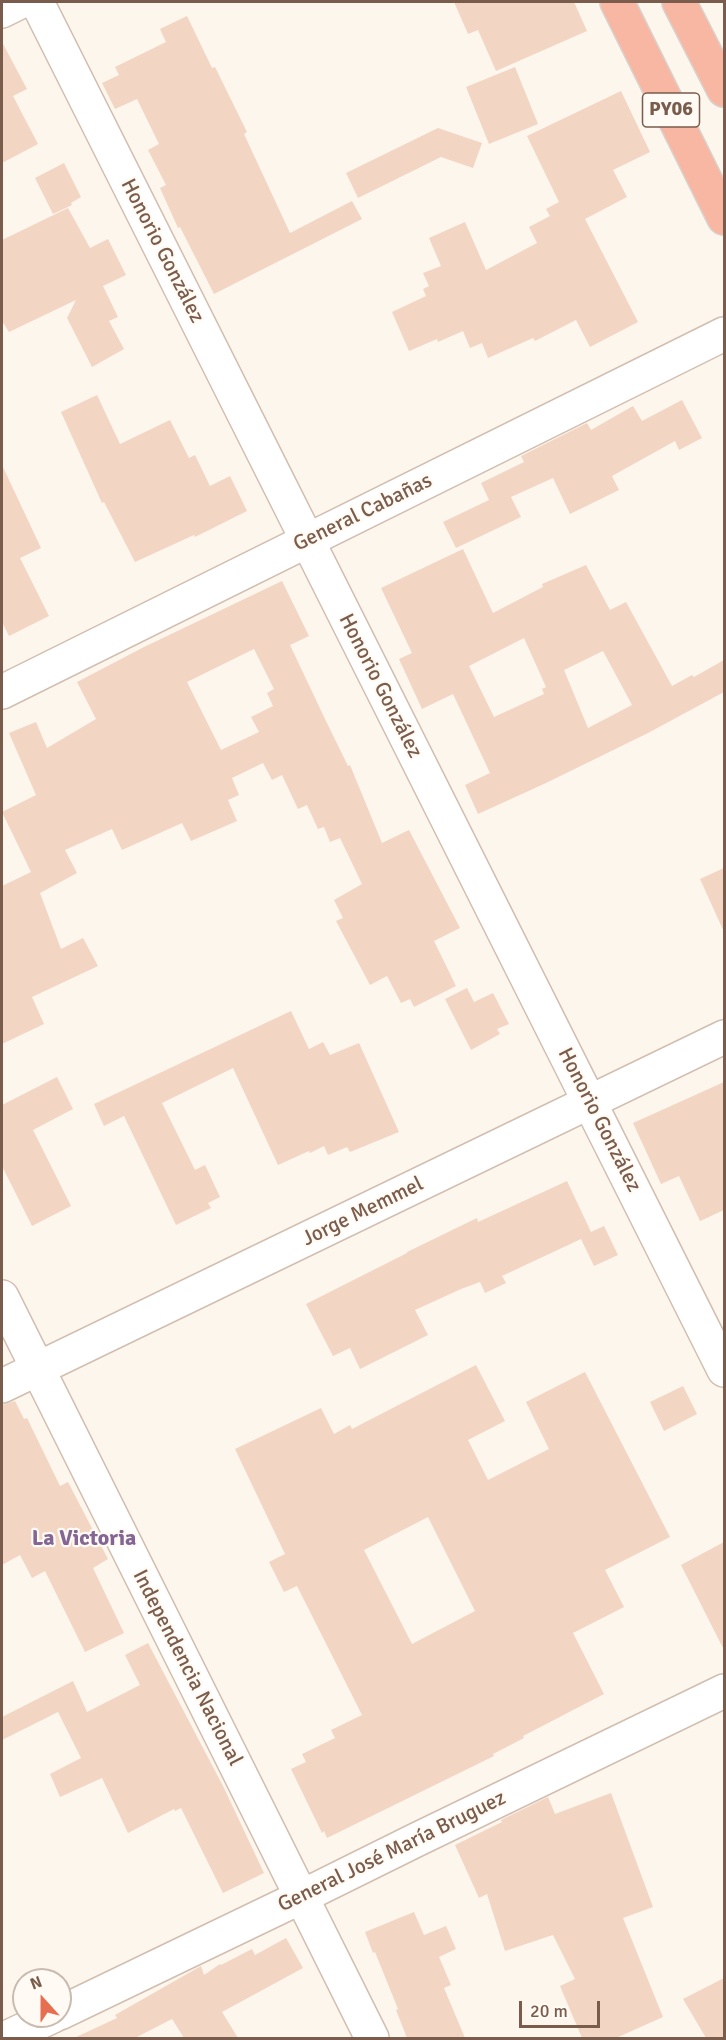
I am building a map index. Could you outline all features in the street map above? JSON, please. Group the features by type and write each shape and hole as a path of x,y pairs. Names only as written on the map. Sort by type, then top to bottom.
{"highway":[{"name":"PY06","path":"617,2 724,218"},
{"name":"PY06","path":"679,2 724,90"}],"street":[{"path":"2,11 20,2"},
{"name":"Honorio González","path":"37,2 724,1370"},
{"name":"General Cabañas","path":"2,692 724,334"},
{"name":"Jorge Memmel","path":"2,1386 724,1037"},
{"name":"Independencia Nacional","path":"2,1297 372,2038"},
{"name":"General José María Bruguez","path":"72,2007 724,1691"},
{"path":"6,2038 27,2028"}],"building":[{"path":"454,2 574,2 587,31 496,71 478,30 468,34"},
{"path":"187,16 247,132 244,134 290,233 352,201 362,219 214,294 180,227 178,228 160,188 166,185 148,150 159,144 137,99 115,109 102,83 119,75 115,67 166,42 160,29"},
{"path":"2,42 27,89 13,96 38,144 2,163"},
{"path":"515,67 538,124 489,144 466,87"},
{"path":"621,91 650,152 613,170 627,197 585,219 638,322 590,347 576,320 535,341 533,338 488,358 482,343 470,348 463,331 409,351 392,312 426,296 423,289 429,286 423,273 441,266 429,238 465,222 486,270 537,243 529,227 550,216 546,209 559,202 527,136"},
{"path":"438,128 482,143 473,168 441,157 358,198 346,173"},
{"path":"64,163 81,197 71,203 72,205 53,214 35,178"},
{"path":"68,208 90,248 108,239 126,275 103,286 118,317 109,321 124,349 92,367 67,318 76,300 9,332 2,321 2,240"},
{"path":"97,395 120,444 170,420 189,458 195,455 210,486 230,476 247,511 195,537 194,535 135,562 104,502 102,503 61,412"},
{"path":"682,400 702,438 679,450 675,441 612,476 619,490 570,514 553,478 511,497 521,517 456,548 443,522 489,500 481,483 524,462 521,456 587,423 591,430 633,406 642,421"},
{"path":"2,465 41,548 20,558 49,616 9,636 2,622"},
{"path":"463,549 493,613 543,587 542,584 586,565 610,610 626,602 672,686 724,660 724,692 648,733 478,814 465,785 490,773 453,694 422,709 399,659 412,653 381,588","holes":["524,638 546,687 542,689 544,694 494,717 469,666","603,651 632,705 588,728 564,670"]},
{"path":"282,581 309,636 290,645 348,766 350,765 382,843 409,830 460,928 434,941 456,986 414,1007 410,999 401,1003 387,976 370,985 336,921 343,918 334,900 362,884 340,838 330,842 324,827 318,829 307,805 298,809 282,775 272,780 263,763 232,778 239,795 228,800 237,821 191,841 182,823 122,850 112,829 65,850 77,873 40,893 61,949 83,938 98,966 32,997 44,1024 2,1044 2,886 31,872 2,812 36,795 9,733 36,722 47,748 96,719 77,682","holes":["254,649 274,689 267,693 273,706 251,717 259,732 221,750 187,682"]},
{"path":"724,868 724,932 700,879"},
{"path":"467,988 474,1002 493,993 509,1024 497,1029 500,1034 471,1050 445,999"},
{"path":"291,1011 309,1049 323,1042 330,1055 359,1043 399,1132 350,1152 347,1147 328,1155 324,1146 278,1165 233,1068 162,1103 195,1170 205,1165 220,1197 208,1203 211,1208 176,1225 124,1116 104,1126 94,1104"},
{"path":"57,1077 73,1109 33,1130 71,1206 32,1226 2,1166 2,1105"},
{"path":"724,1082 724,1210 700,1221 679,1176 661,1184 633,1123"},
{"path":"567,1181 591,1232 604,1226 618,1255 594,1266 581,1239 502,1276 506,1283 485,1293 480,1282 415,1310 428,1335 360,1369 350,1348 333,1356 306,1304 477,1218 478,1222"},
{"path":"476,1365 505,1421 468,1440 488,1480 549,1449 526,1402 585,1372 670,1537 605,1570 624,1607 573,1633 604,1694 523,1736 524,1738 493,1754 494,1756 327,1838 324,1831 322,1833 291,1769 306,1762 302,1754 335,1738 331,1730 362,1715 297,1586 284,1592 269,1562 285,1554 235,1449 321,1408 334,1434 350,1425 352,1429","holes":["428,1517 475,1611 412,1644 364,1550"]},
{"path":"683,1386 697,1414 664,1431 650,1402"},
{"path":"15,1401 24,1419 27,1418 60,1486 68,1482 108,1559 93,1568 124,1633 85,1652 45,1571 32,1578 20,1555 2,1565 2,1405"},
{"path":"724,1542 724,1650 681,1565"},
{"path":"148,1643 224,1788 264,1873 223,1893 181,1808 175,1811 174,1809 128,1833 102,1778 60,1797 50,1774 81,1758 58,1712 2,1740 2,1717 73,1681 87,1712 140,1685 125,1655"},
{"path":"611,1793 653,1907 623,1918 663,2017 616,2038 582,2038 560,1986 575,1979 553,1935 505,1951 487,1894 479,1898 455,1845 548,1797 555,1814"},
{"path":"414,1912 424,1935 446,1926 456,1949 439,1957 451,1985 444,1988 465,2038 407,2038 396,2010 398,2009 365,1932"},
{"path":"286,1938 303,1968 222,2012 238,2038 184,2038 172,2019 135,2038 74,2038 117,2018 115,2015 201,1966 204,1975 220,1964 252,1949 255,1955"},
{"path":"724,1978 724,2038 706,2038 683,1999"}],"district":[{"name":"La Victoria","path":"84,1539"}]}
